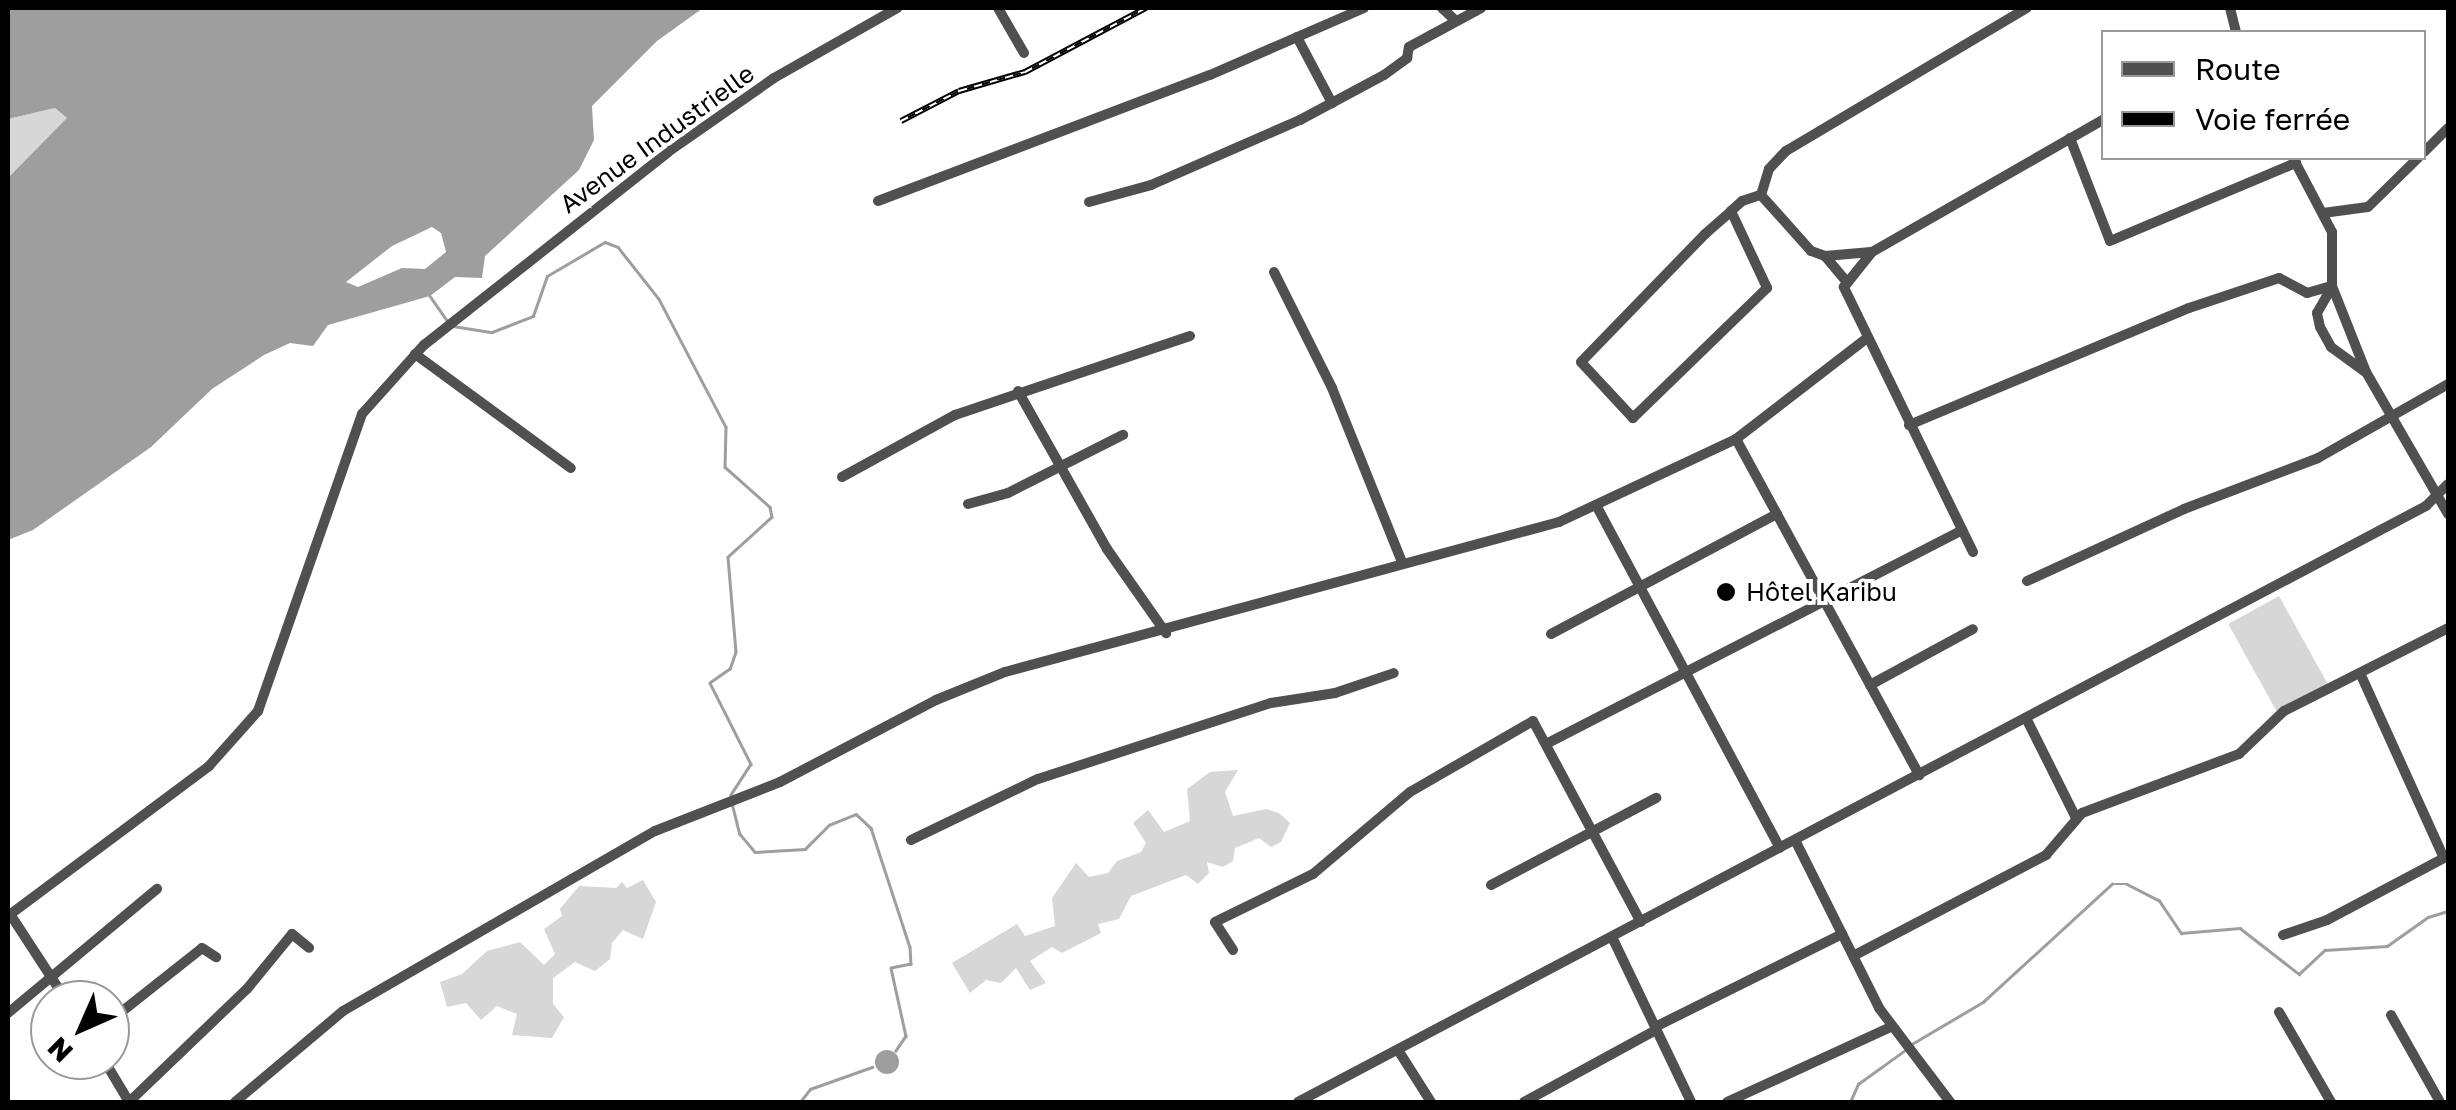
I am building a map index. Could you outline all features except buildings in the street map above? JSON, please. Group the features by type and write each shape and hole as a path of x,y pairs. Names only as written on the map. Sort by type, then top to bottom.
{"street":[{"name":"Avenue Industrielle","path":"9,915 209,766 258,710 362,414 416,354 448,323 698,131 897,8"},
{"path":"998,8 1024,53"},
{"path":"878,201 1364,8"},
{"path":"1442,8 1455,20"},
{"path":"1089,202 1151,185 1332,103 1384,75 1407,58 1408,48 1481,8"},
{"path":"1973,552 1867,338 1846,282 1825,256 1790,233 1762,194 1764,177 1786,152 2027,8"},
{"path":"1296,37 1332,103"},
{"path":"1846,282 1872,252 2101,121"},
{"path":"2426,150 2448,128"},
{"path":"2070,138 2110,241 2294,160 2332,232 2332,286 2366,372 2391,422 2447,508"},
{"path":"2323,213 2368,207 2416,160"},
{"path":"1731,211 1768,288 1633,418 1581,362 1731,211 1762,194"},
{"path":"1825,256 1872,252"},
{"path":"1274,272 1332,388 1401,560"},
{"path":"1909,425 2189,308 2279,278 2307,293 2332,286"},
{"path":"2332,286 2317,313 2320,327 2331,347 2366,372"},
{"path":"842,477 956,415 1190,336"},
{"path":"235,1102 378,989 655,831 729,803 936,700 1005,672 1166,633 1401,560 1491,545 1596,505 1736,439 1867,338"},
{"path":"416,354 571,468"},
{"path":"2027,581 2391,422 2448,384"},
{"path":"1018,391 1166,633"},
{"path":"968,504 1008,493 1123,435"},
{"path":"1736,439 1919,775"},
{"path":"1298,1102 2426,506 2435,492 2448,484"},
{"path":"1596,505 1780,848"},
{"path":"2426,506 2447,508"},
{"path":"1551,634 1777,514"},
{"path":"1546,744 1962,530"},
{"path":"1855,956 2046,854 2076,818 2239,754 2284,711 2448,628"},
{"path":"1870,685 1973,629"},
{"path":"912,840 1038,779 1262,706 1394,673"},
{"path":"2283,935 2327,920 2446,857 2360,673"},
{"path":"2026,718 2076,818"},
{"path":"1232,950 1216,922 1313,874 1410,792 1532,722 1641,922"},
{"path":"1491,885 1656,798"},
{"path":"1795,840 1891,1027 1916,1053 1950,1102"},
{"path":"8,1013 157,889"},
{"path":"9,915 52,978"},
{"path":"116,1080 129,1102 247,989 292,934 310,948"},
{"path":"1524,1102 1656,1028 1842,934"},
{"path":"1612,937 1690,1102"},
{"path":"130,1005 202,948 216,957"},
{"path":"2279,1012 2331,1102"},
{"path":"2391,1015 2440,1102"},
{"path":"1727,1102 1891,1027"},
{"path":"1398,1050 1430,1102"}],"shaded area":[{"path":"8,8 703,8 657,41 592,106 594,140 579,170 485,256 482,278 455,277 430,296 328,325 313,346 290,343 264,355 212,389 151,447 33,530 8,540 8,178 67,118 55,108 8,119","holes":["432,227 441,233 446,252 425,269 402,268 358,287 346,282 392,246"]},
{"path":"55,108 67,118 59,132 8,178 8,119"},
{"path":"2279,596 2328,685 2278,713 2228,624"},
{"path":"1238,770 1225,792 1233,816 1266,809 1279,813 1290,823 1281,842 1271,847 1259,838 1235,848 1233,861 1223,867 1207,862 1209,873 1198,884 1186,875 1131,896 1119,919 1098,924 1101,933 1062,953 1052,947 1030,961 1046,983 1030,990 1016,968 1001,983 986,980 970,993 952,963 1017,924 1025,936 1055,926 1052,898 1076,863 1089,877 1108,873 1117,861 1141,852 1146,843 1133,823 1148,810 1164,832 1190,821 1187,789 1210,772"},
{"path":"643,880 656,902 643,939 623,930 612,943 610,959 595,971 575,962 553,978 553,1004 564,1017 552,1038 512,1035 517,1014 497,1006 481,1020 466,1003 447,1007 440,982 462,974 487,951 520,942 544,965 555,954 544,929 562,916 560,909 579,886 616,888 622,882 627,888"},
{"path":"887,1050 896,1053 896,1071 887,1074 878,1071 875,1062 878,1053"}],"waterway":[{"path":"453,326 492,332 533,316 547,276 605,242 618,247 659,299 726,427 725,467 770,507 772,517 728,557 736,652 730,669 710,683 751,764 731,795"},
{"path":"430,296 447,320"},
{"path":"732,803 740,834 755,852 805,849 829,825 856,814 871,828 910,947 911,964 891,968 906,1036 896,1051"},
{"path":"1910,1045 1983,1002 2112,884 2127,884 2159,900 2181,933 2240,928 2299,974 2325,950 2387,946 2428,917 2448,911"},
{"path":"1850,1102 1858,1084 1904,1051"},
{"path":"800,1102 810,1089 872,1067"}],"railway":[{"path":"901,121 959,91 1025,72 1146,8"}],"place":[{"name":"Hôtel Karibu","path":"1726,592"}]}
